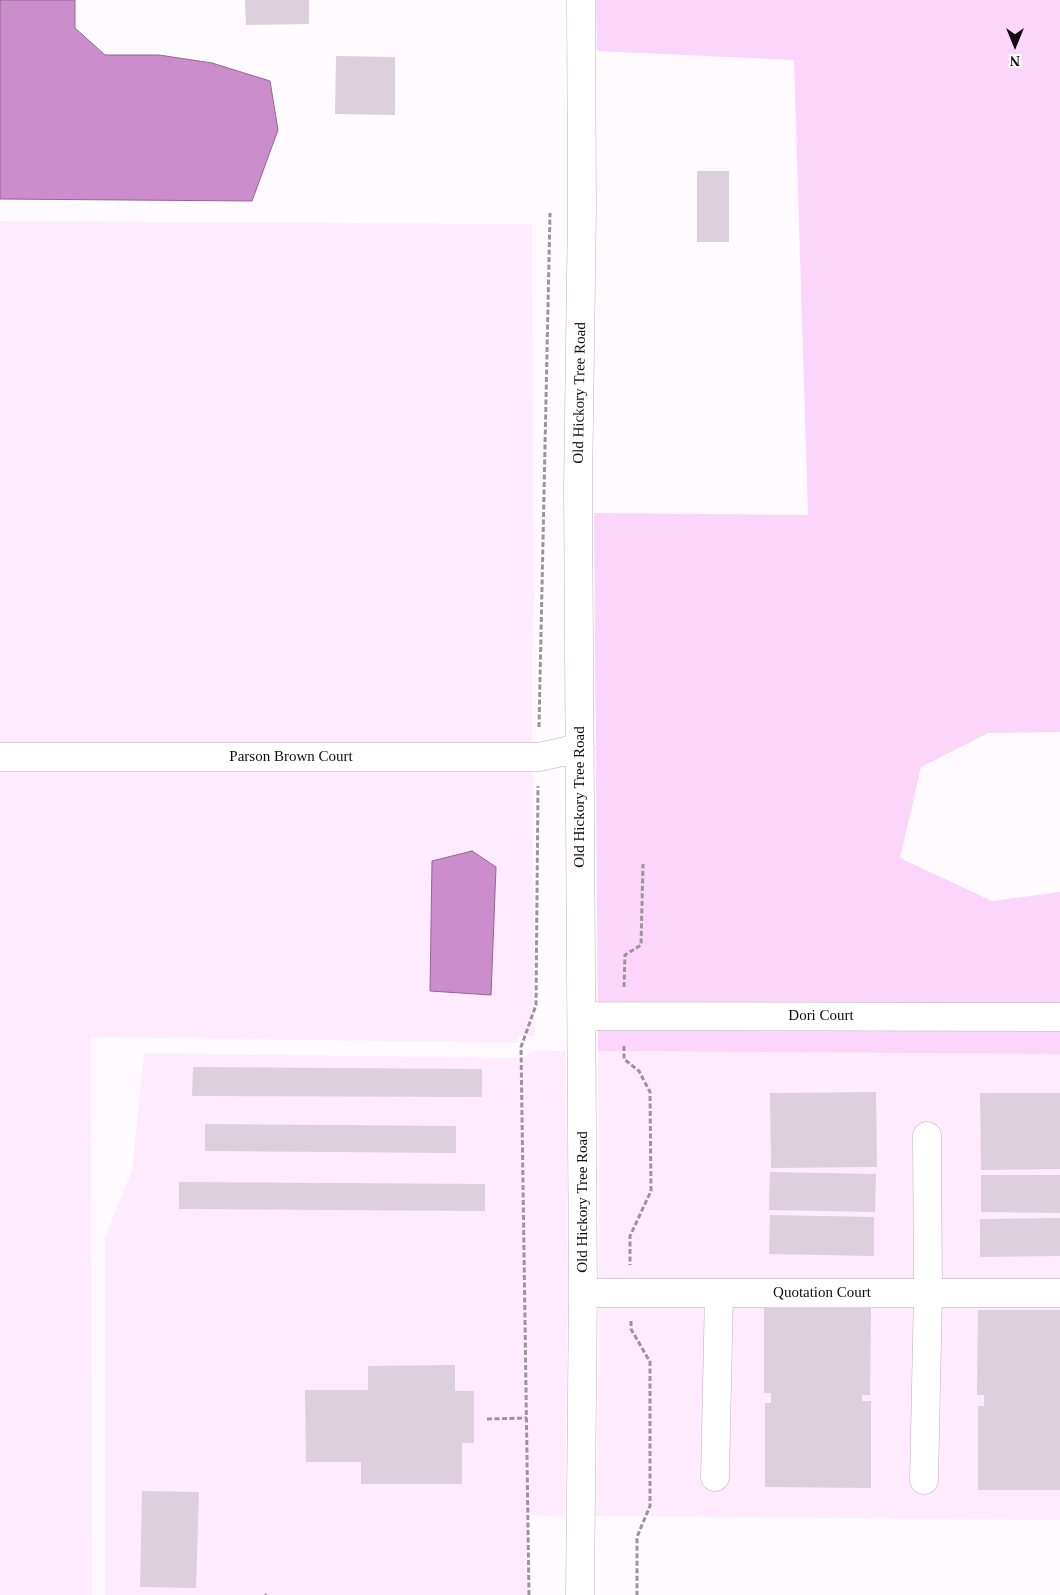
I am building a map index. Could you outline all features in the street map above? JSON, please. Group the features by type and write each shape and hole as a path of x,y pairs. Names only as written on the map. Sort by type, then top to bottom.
{"street":[{"name":"Old Hickory Tree Road","path":"580,1595 583,1292 578,487 582,209 581,0"},
{"name":"Parson Brown Court","path":"0,757 538,757 580,748"},
{"name":"Dori Court","path":"582,1016 1060,1017"},
{"path":"924,1480 928,1292 927,1136"},
{"name":"Quotation Court","path":"583,1292 1060,1292"},
{"path":"715,1477 719,1292"}],"path":[{"path":"529,1595 522,1048 536,1005 538,757 550,210"},
{"path":"637,1595 637,1537 650,1506 650,1362 631,1330 630,1236 651,1191 650,1092 639,1071 624,1059 624,1016 625,955 641,945 643,864"},
{"path":"486,1419 527,1418"}],"shaded area":[{"path":"0,0 75,0 75,28 105,55 159,55 212,63 270,81 278,130 252,201 0,199"},
{"path":"596,0 1060,0 1060,732 988,733 921,767 900,858 992,901 1060,892 1060,1054 598,1051 594,513 808,515 794,60 597,51"},
{"path":"0,221 532,224 534,1036 518,1036 518,1043 91,1037 92,1595 0,1595"},
{"path":"472,851 496,867 491,995 430,991 432,861"},
{"path":"539,1050 566,1051 568,1293 565,1516 529,1515 529,1595 105,1595 105,1237 132,1171 144,1053 518,1058 526,1056 529,1052"},
{"path":"598,1051 1060,1054 1060,1520 596,1516 599,1313"}],"building":[{"path":"245,0 309,0 309,24 246,25"},
{"path":"336,56 395,57 395,115 335,114"},
{"path":"697,171 729,171 729,242 697,242"},
{"path":"193,1067 482,1069 482,1097 192,1096"},
{"path":"876,1092 877,1167 771,1168 770,1093"},
{"path":"980,1093 1060,1093 1060,1169 981,1170"},
{"path":"205,1124 456,1126 456,1153 205,1151"},
{"path":"770,1172 876,1174 875,1212 769,1210"},
{"path":"981,1175 1060,1175 1060,1213 981,1212"},
{"path":"179,1182 485,1184 485,1211 179,1209"},
{"path":"770,1215 874,1217 874,1256 769,1254"},
{"path":"1060,1218 1060,1256 980,1257 980,1219"},
{"path":"764,1308 871,1308 870,1395 862,1395 862,1401 871,1401 871,1488 765,1487 765,1403 771,1403 771,1393 764,1393"},
{"path":"978,1310 1060,1310 1060,1490 978,1490 978,1406 984,1406 984,1395 977,1395"},
{"path":"455,1365 455,1391 474,1391 474,1443 462,1443 462,1484 361,1484 361,1462 306,1462 305,1390 368,1390 368,1366"},
{"path":"142,1491 199,1492 196,1588 140,1587"}]}
